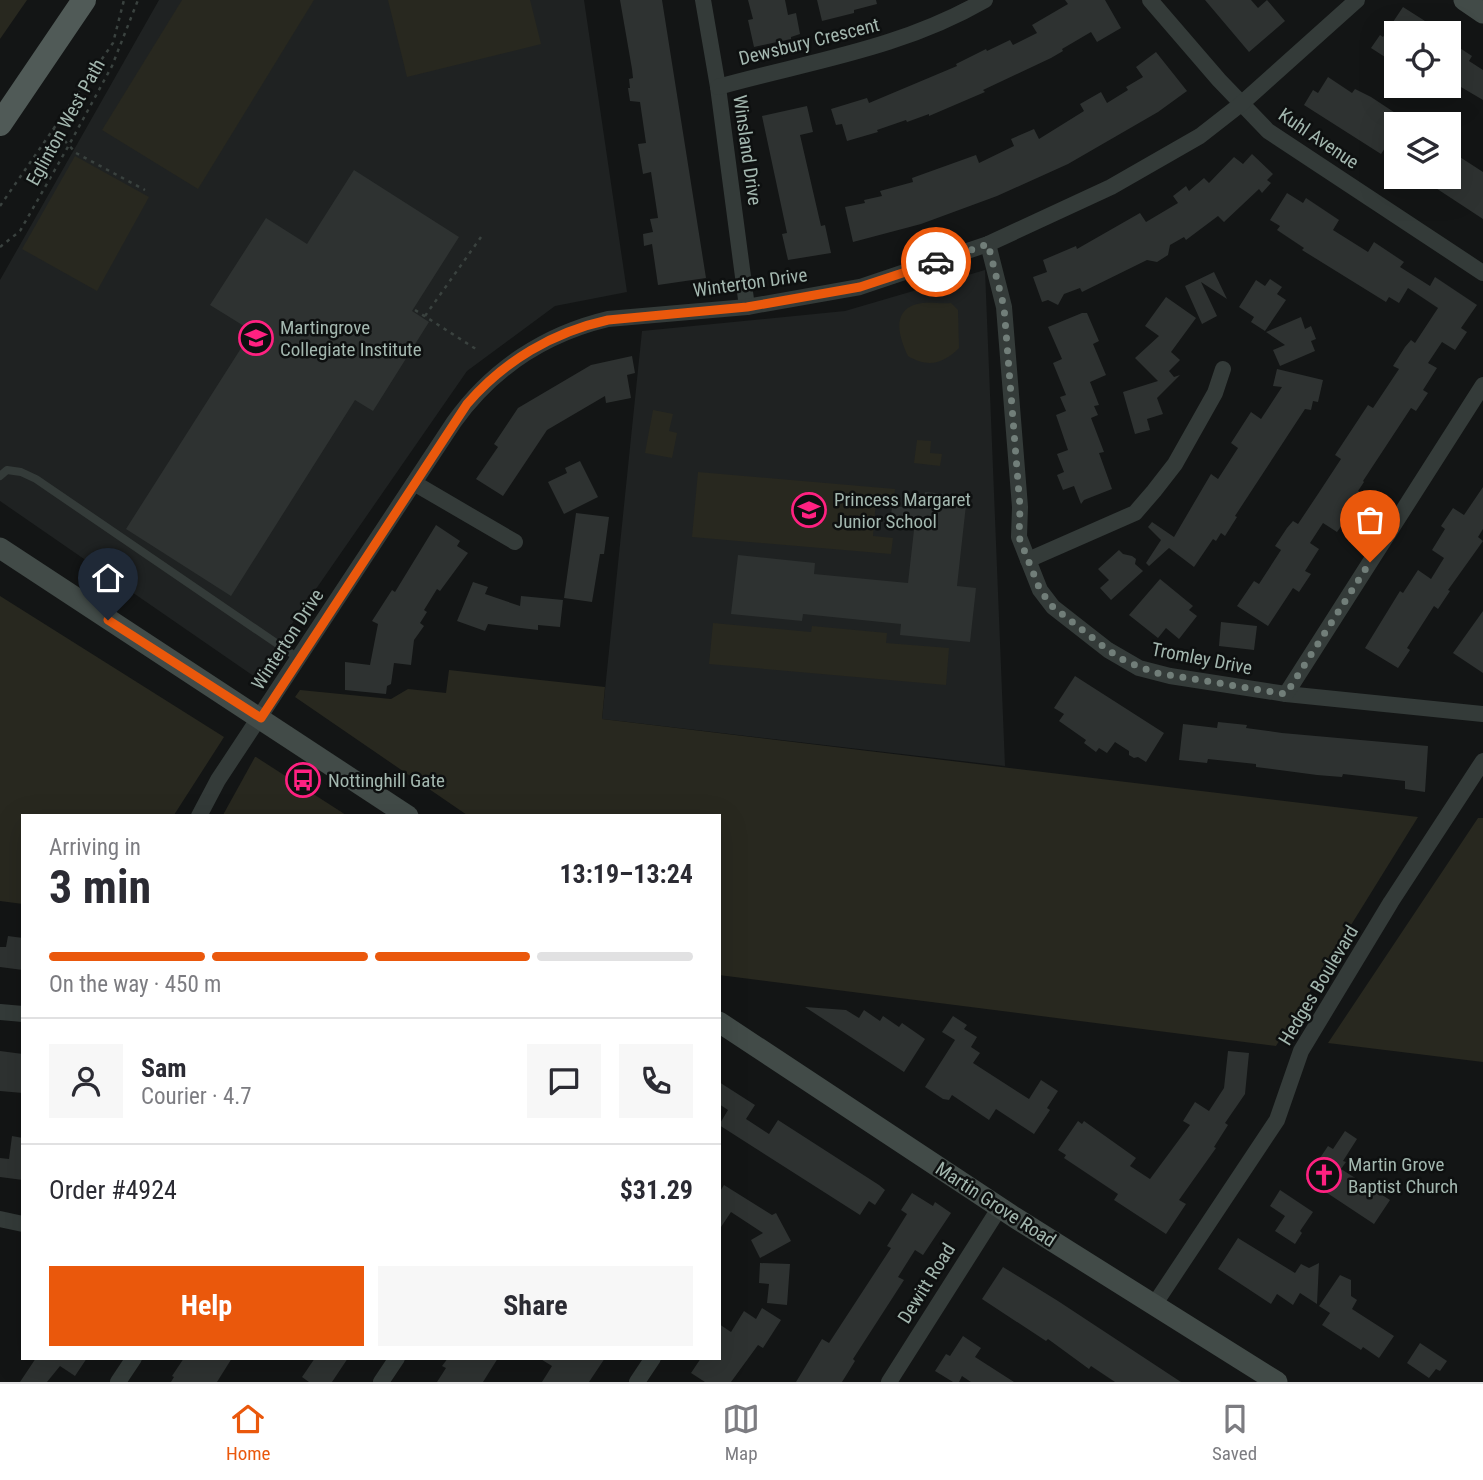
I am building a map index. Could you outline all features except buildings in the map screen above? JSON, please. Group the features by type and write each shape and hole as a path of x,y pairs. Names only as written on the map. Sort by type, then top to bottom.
{"main road":[{"path":"0,124 84,0"},
{"path":"1464,0 1483,13"},
{"path":"0,548 405,814"},
{"name":"Martin Grove Road","path":"721,1023 1000,1207 1277,1382"}],"street":[{"name":"Winsland Drive","path":"703,0 718,87 747,307"},
{"name":"Dewsbury Crescent","path":"718,87 815,64 895,41 985,0"},
{"path":"1150,0 1241,104"},
{"name":"Winterton Drive","path":"261,718 454,422 483,386 500,370 568,331 608,320 747,307 860,287 988,244 1111,187 1200,136 1241,104 1357,0"},
{"name":"Kuhl Avenue","path":"1241,104 1268,131 1483,273"},
{"name":"Tromley Drive","path":"988,244 1004,307 1020,507 1019,537 1040,590 1053,607 1125,661 1170,677 1286,694 1483,714"},
{"path":"1028,560 1135,513 1175,464 1215,393 1223,369"},
{"path":"1286,694 1483,385"},
{"path":"414,483 514,542"},
{"path":"200,814 218,780 261,718"},
{"name":"Hedges Boulevard","path":"1154,1304 1277,1120 1301,1051 1391,902 1483,761"},
{"path":"0,1012 21,1014"},
{"name":"Dewitt Road","path":"888,1382 1000,1207"},
{"path":"0,1219 21,1224"},
{"path":"118,1382 133,1360"},
{"path":"381,1382 396,1360"},
{"path":"637,1382 652,1360"}],"lane":[{"path":"0,476 7,470 21,472 36,480 299,659"}],"path":[{"path":"0,206 113,43 124,0"},
{"name":"Eglinton West Path","path":"0,247 20,231 69,145 112,66 138,0"},
{"path":"53,128 76,153 145,190"},
{"path":"425,316 481,237"},
{"path":"415,310 479,351"}],"shaded area":[{"path":"0,0 27,0 0,39"},
{"name":"Martingrove Collegiate Institute","path":"159,0 584,0 627,292 555,306 467,371 255,677 0,501 0,280"},
{"path":"182,0 314,0 198,189 102,130"},
{"path":"388,0 530,0 541,44 407,77"},
{"path":"75,156 149,197 97,291 22,249"},
{"name":"Princess Margaret Junior School","path":"985,270 1005,766 602,719 642,331 845,311"},
{"path":"921,303 951,303 958,310 959,348 941,361 929,363 908,356 899,326 903,313"},
{"path":"653,410 673,414 669,431 677,433 672,458 645,453"},
{"path":"917,440 931,441 930,453 942,454 940,466 914,463"},
{"path":"698,472 895,489 894,502 876,501 873,536 893,538 891,554 692,537"},
{"path":"0,596 224,737 175,814 21,814 21,904 0,901"},
{"path":"713,623 811,632 812,626 887,633 886,643 949,648 946,685 709,664"},
{"path":"449,670 605,687 602,719 1418,817 1276,1046 721,975 721,814 466,814 295,697 300,690 391,699 408,689 446,693"},
{"path":"256,757 344,814 224,814"},
{"path":"1478,818 1483,818 1483,1062 1328,1043"}],"way so far":[{"path":"936,262 988,244 1004,307 1020,507 1019,537 1040,590 1053,607 1108,650 1139,668 1170,677 1286,694 1370,562"}],"place":[{"name":"Martingrove Collegiate Institute","path":"256,338"},
{"name":"Princess Margaret Junior School","path":"809,510"},
{"name":"Nottinghill Gate","path":"303,780"},
{"name":"Martin Grove Baptist Church","path":"1324,1175"}],"route":[{"path":"108,620 261,718 454,422 483,386 519,357 568,331 589,324 747,307 860,287 936,262"}]}
